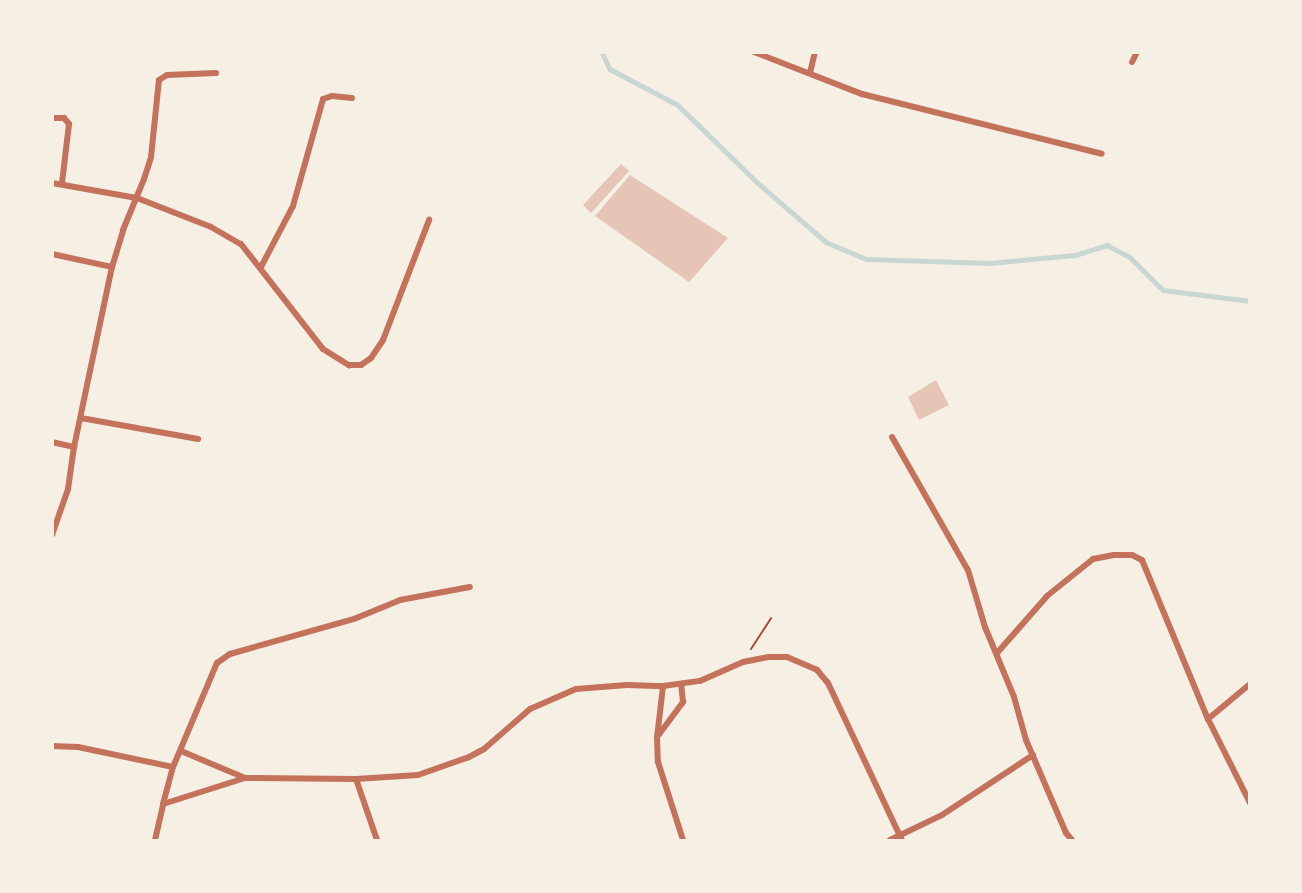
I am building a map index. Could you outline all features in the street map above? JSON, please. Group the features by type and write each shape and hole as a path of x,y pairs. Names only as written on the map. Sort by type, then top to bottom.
{"street":[{"path":"754,52 862,94 1102,154"},
{"path":"810,73 815,52"},
{"path":"1132,62 1137,52"},
{"path":"52,535 68,489 74,447 112,267 123,230 151,157 160,78 167,75 216,73"},
{"path":"261,267 293,206 323,99 332,96 352,98"},
{"path":"52,118 64,118 69,124 62,183"},
{"path":"52,183 137,198 211,226 241,244 323,349 349,365 361,365 371,358 383,340 429,220"},
{"path":"52,254 112,267"},
{"path":"81,418 198,439"},
{"path":"892,437 927,503 968,570 985,627 997,653 1033,755 1072,840"},
{"path":"52,442 74,447"},
{"path":"997,653 1047,596 1093,559 1114,555 1132,555 1142,560 1208,719 1250,803"},
{"path":"154,840 173,767 217,663 230,654 354,619 399,600 470,587"},
{"path":"163,804 244,778 356,779 418,775 469,757 484,749 530,709 576,689 681,684 700,681 743,662 769,657 787,657 817,670 828,683 900,838"},
{"path":"657,738 684,702 681,684"},
{"path":"1208,719 1250,684"},
{"path":"663,686 657,738 665,788 682,840"},
{"path":"52,746 78,747 173,767"},
{"path":"181,751 244,778"},
{"path":"890,840 900,838 942,815 1033,755"},
{"path":"356,779 377,840"}],"path":[{"path":"743,662 771,618"}],"building":[{"path":"621,164 629,171 591,213 583,205"},
{"path":"630,175 728,238 689,282 595,216"},
{"path":"936,380 949,405 919,420 908,397"}],"waterway":[{"path":"602,52 610,69 678,105 758,183 826,242 866,259 990,263 1075,255 1107,245 1130,257 1163,290 1250,301"}]}
